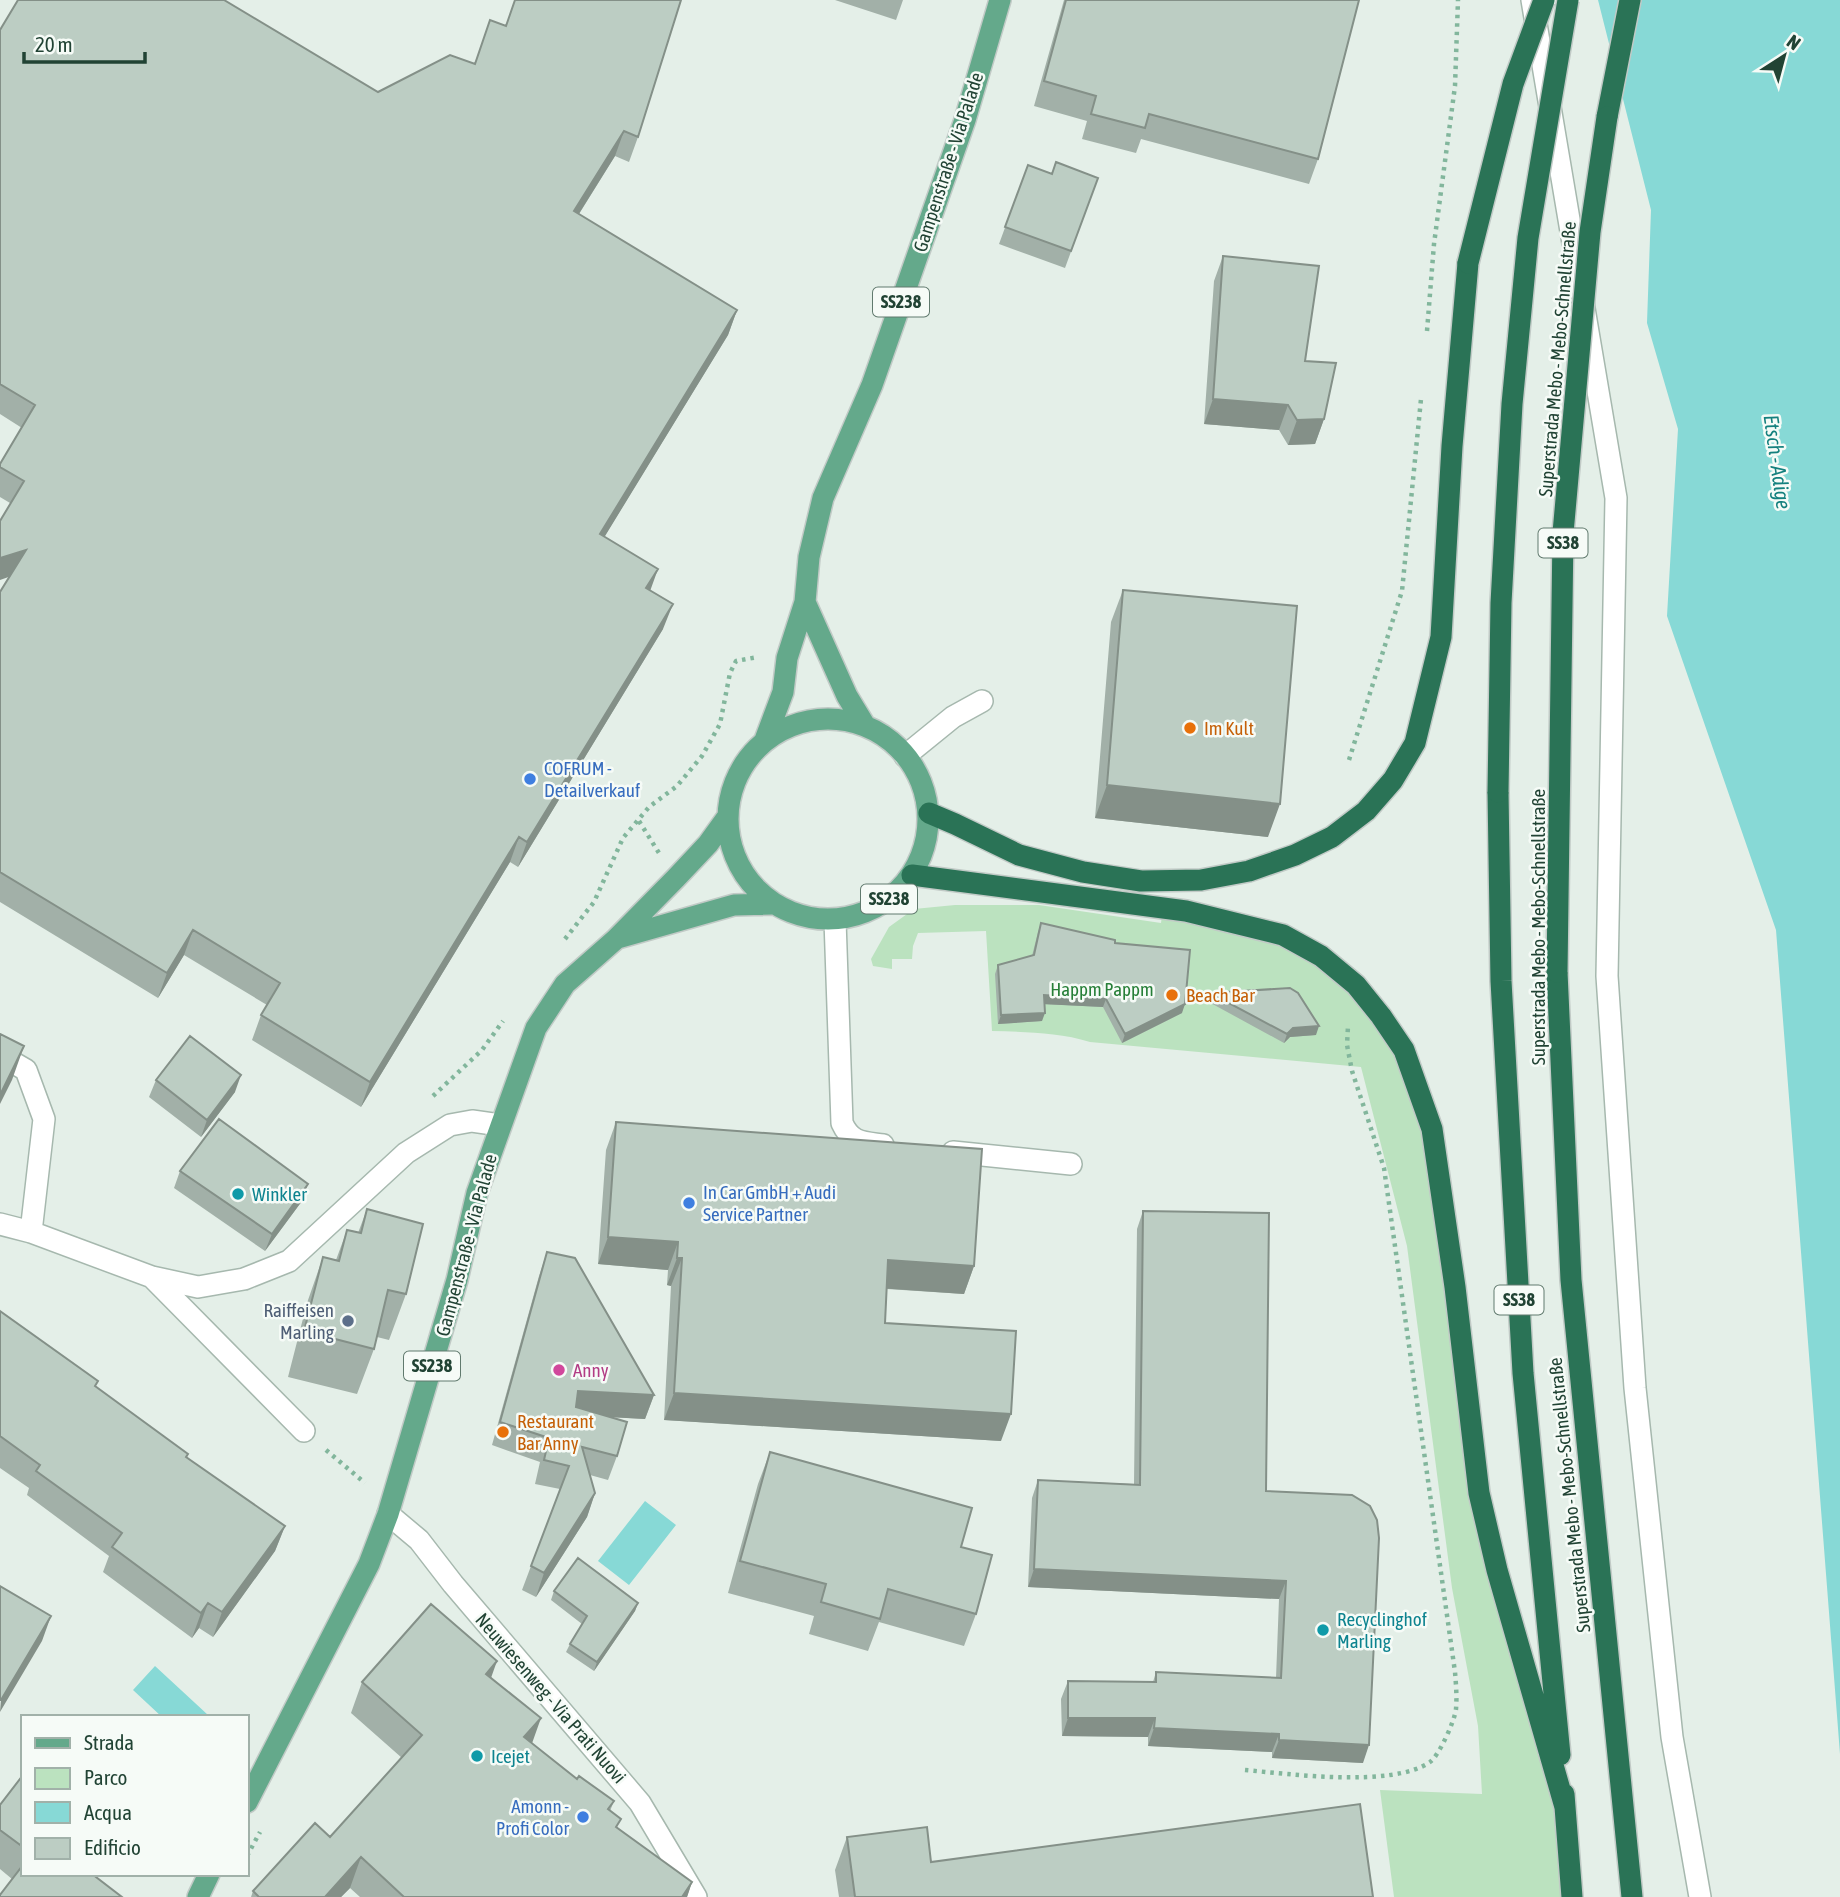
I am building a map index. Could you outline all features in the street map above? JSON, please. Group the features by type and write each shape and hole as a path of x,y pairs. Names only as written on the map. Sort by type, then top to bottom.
{"highway":[{"path":"929,813 1018,855 1083,872 1140,881 1201,880 1249,871 1295,855 1332,837 1366,811 1393,780 1415,743 1441,637 1452,446 1468,263 1513,84 1544,0"},
{"name":"Superstrada Mebo - Mebo-Schnellstraße","path":"1568,0 1528,238 1512,404 1501,603 1498,792 1501,981 1523,1373 1572,1897"},
{"name":"Superstrada Mebo - Mebo-Schnellstraße","path":"1630,0 1607,117 1590,232 1563,533 1557,972 1571,1280 1632,1897"},
{"path":"912,875 1186,911 1283,935 1330,963 1356,985 1381,1016 1404,1051 1432,1129 1455,1287 1479,1493 1497,1570 1565,1807"}],"main road":[{"name":"Gampenstraße - Via Palade","path":"765,740 783,692 787,658 805,602 809,557 823,498 872,385 964,120 1000,0"},
{"name":"Gampenstraße - Via Palade","path":"805,602 847,696 864,724"},
{"name":"SS238","path":"813,719 864,724 894,743 912,764 923,788 929,813 925,846 912,875 883,903 865,913 835,920 811,918 772,904 747,879 734,855 726,819 728,802 737,776 752,753 765,740 792,725 813,719"},
{"name":"Gampenstraße - Via Palade","path":"248,1800 369,1564 388,1514 457,1280 477,1193 536,1028 565,984 616,939 708,844 726,819"},
{"name":"Gampenstraße - Via Palade","path":"616,939 734,905 772,904"},
{"path":"198,1897 208,1876"}],"street":[{"path":"1532,0 1616,498 1607,976 1634,1388 1672,1737 1700,1897"},
{"path":"905,756 953,717 982,701"},
{"path":"835,920 842,1123 848,1134 860,1142 902,1146"},
{"path":"0,1055 26,1070 44,1119 31,1232"},
{"path":"0,1224 31,1232 152,1277 198,1287 244,1279 289,1261 379,1177 450,1125 472,1121 500,1125"},
{"path":"928,1149 1072,1164"},
{"path":"152,1277 304,1432"},
{"name":"Neuwiesenweg - Via Prati Nuovi","path":"388,1514 419,1540 453,1584 640,1803 696,1897"}],"path":[{"path":"1427,333 1434,244 1455,86 1458,0"},
{"path":"1349,760 1402,591 1421,398"},
{"path":"562,942 594,902 623,838 649,807 677,786 702,756 720,724 730,673 736,661 755,657 787,658"},
{"path":"428,1101 482,1050 509,1012"},
{"path":"1245,1770 1353,1779 1407,1771 1432,1761 1444,1741 1456,1711 1454,1660 1384,1168 1352,1071 1347,1045 1348,1015"},
{"path":"304,1432 370,1487 388,1514"}],"green space":[{"name":"Happm Pappm","path":"955,905 1039,905 1161,923 1163,908 1283,935 1356,985 1419,1090 1479,1493 1565,1807 1572,1897 1394,1897 1380,1790 1482,1794 1478,1726 1452,1588 1407,1246 1361,1067 1090,1042 1041,1033 992,1031 986,931 918,933 912,959 892,959 892,969 873,966 871,959 889,927 914,909"}],"water":[{"name":"Etsch - Adige","path":"1598,0 1840,0 1840,1754 1776,930 1667,616 1678,429 1647,323 1651,210"},
{"path":"645,1501 676,1525 629,1585 598,1561"},
{"path":"155,1666 208,1715 160,1715 133,1690"}],"building":[{"path":"18,0 224,0 378,92 450,55 475,64 490,20 506,26 515,0 681,0 638,137 624,131 574,211 737,310 600,534 658,569 646,588 673,604 527,842 519,837 370,1082 261,1015 280,983 193,930 167,973 0,872 0,592 26,550 0,558 0,521 24,481 0,467 0,464 35,405 0,384 0,30"},
{"path":"1066,0 1359,0 1318,159 1149,114 1145,128 1091,114 1096,96 1044,81"},
{"path":"1056,162 1098,178 1071,251 1005,227 1028,165 1052,174"},
{"path":"1223,256 1319,266 1305,361 1336,363 1324,419 1297,420 1288,405 1213,399"},
{"name":"Im Kult","path":"1123,590 1297,606 1280,804 1107,785"},
{"path":"1041,923 1115,940 1115,943 1190,950 1185,1004 1125,1034 1106,999 1044,995 1045,1013 1001,1015 998,965 1034,955"},
{"path":"1290,988 1298,993 1319,1026 1293,1028 1287,1034 1210,993"},
{"path":"0,1034 24,1046 0,1095"},
{"path":"190,1036 241,1075 207,1120 156,1080"},
{"name":"Winkler","path":"219,1119 308,1184 272,1234 180,1171"},
{"path":"616,1122 982,1149 974,1266 888,1260 885,1323 1016,1331 1011,1414 674,1393 682,1258 677,1258 678,1242 608,1237"},
{"path":"367,1209 423,1224 406,1294 388,1290 374,1349 304,1331 323,1257 339,1261 347,1230 361,1233"},
{"path":"1143,1211 1269,1213 1266,1491 1352,1495 1370,1506 1377,1520 1379,1538 1369,1745 1279,1740 1279,1734 1154,1728 1155,1718 1068,1718 1068,1681 1156,1682 1156,1672 1281,1678 1286,1581 1034,1569 1038,1480 1140,1485"},
{"path":"547,1252 575,1258 654,1395 578,1391 576,1407 627,1422 617,1456 582,1447 595,1493 544,1573 531,1566 569,1466 544,1460 549,1438 500,1422"},
{"path":"0,1311 98,1381 95,1386 188,1454 186,1457 285,1526 222,1612 208,1603 201,1613 112,1547 122,1533 36,1471 40,1465 0,1436"},
{"path":"770,1452 972,1508 961,1547 992,1555 976,1614 888,1589 880,1619 821,1602 826,1584 740,1561"},
{"path":"578,1558 638,1603 597,1662 570,1644 587,1616 554,1591"},
{"path":"0,1586 51,1616 1,1700 0,1700"},
{"path":"431,1604 497,1661 486,1674 541,1718 524,1737 577,1779 579,1776 614,1801 608,1809 621,1819 616,1827 692,1882 682,1897 404,1897 361,1857 325,1897 259,1897 253,1891 315,1823 330,1837 422,1735 362,1682"},
{"path":"21,1778 21,1846 0,1830 0,1805"},
{"path":"1360,1804 1373,1897 855,1897 847,1837 927,1827 931,1862"},
{"path":"21,1868 21,1876 95,1876 122,1897 0,1897"}],"place":[{"name":"Im Kult","path":"1190,728"},
{"name":"COFRUM - Detailverkauf","path":"530,779"},
{"name":"Beach Bar","path":"1172,995"},
{"name":"Winkler","path":"238,1194"},
{"name":"In Car GmbH + Audi Service Partner","path":"689,1203"},
{"name":"Raiffeisen Marling","path":"348,1321"},
{"name":"Anny","path":"559,1370"},
{"name":"Restaurant Bar Anny","path":"503,1432"},
{"name":"Recyclinghof Marling","path":"1323,1630"},
{"name":"Icejet","path":"477,1756"},
{"name":"Amonn - Profi Color","path":"583,1817"}]}
